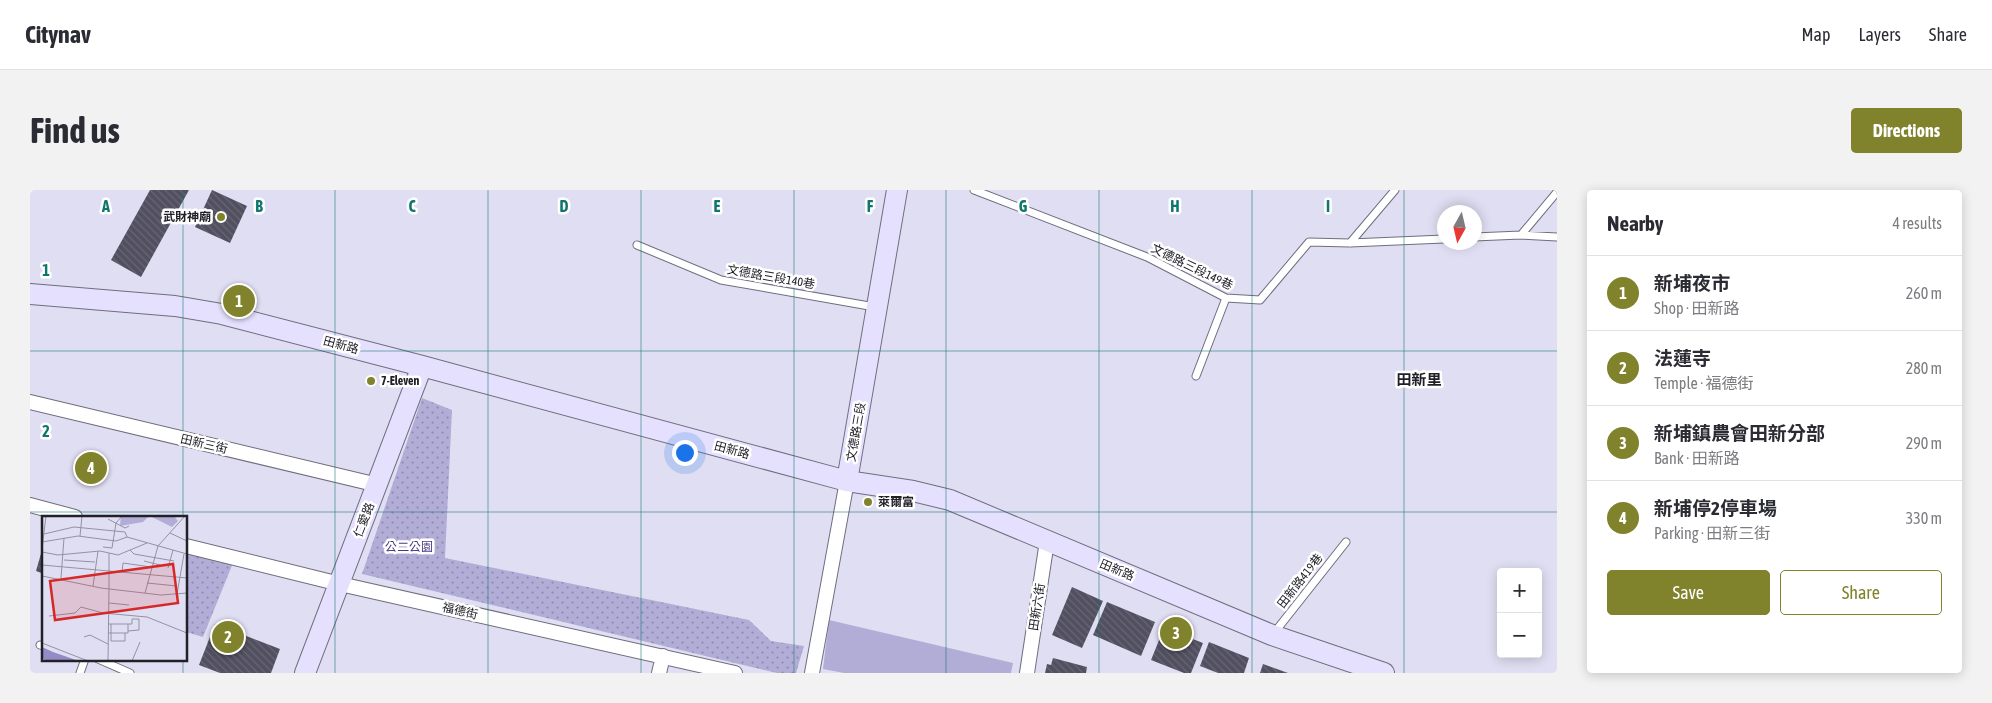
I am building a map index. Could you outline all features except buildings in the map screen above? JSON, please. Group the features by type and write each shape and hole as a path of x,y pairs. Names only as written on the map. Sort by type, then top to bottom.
{"main road":[{"name":"文德路三段","path":"848,481 897,190"},
{"name":"田新路","path":"30,294 175,306 222,314 848,481 913,490 950,500 1272,635 1384,673"},
{"name":"仁愛路","path":"305,673 422,366"}],"street":[{"name":"田新三街","path":"30,402 378,485"},
{"name":"文德路三段","path":"812,673 848,481"},
{"path":"30,505 71,516"},
{"name":"田新六街","path":"1027,673 1048,541"},
{"name":"福德街","path":"188,546 340,584 735,673"},
{"path":"659,673 663,656"}],"lane":[{"name":"文德路三段149巷","path":"974,190 1148,257 1226,298 1260,300 1309,242 1350,243 1437,239"},
{"path":"1350,243 1395,190"},
{"path":"1521,235 1557,192"},
{"path":"1482,237 1521,235 1557,237"},
{"name":"文德路三段140巷","path":"637,245 721,280 877,307"},
{"path":"1196,376 1226,298"},
{"name":"田新路419巷","path":"1272,635 1346,542"},
{"path":"80,673 85,660"},
{"path":"100,660 130,673"}],"green space":[{"name":"公二公園","path":"422,398 452,410 445,558 749,620 771,641 804,646 796,673 777,673 362,574"},
{"path":"188,553 233,563 203,637 188,633"},
{"path":"829,620 1013,663 1011,673 844,673 823,669"}],"place":[{"name":"武財神廟","path":"221,217"},
{"name":"新埔夜市","path":"239,301"},
{"name":"7-Eleven","path":"371,381"},
{"name":"新埔停2停車場","path":"91,468"},
{"name":"萊爾富","path":"868,502"},
{"name":"新埔鎮農會田新分部","path":"1176,633"},
{"name":"法蓮寺","path":"228,637"}],"district":[{"name":"田新里","path":"1419,380"}]}
